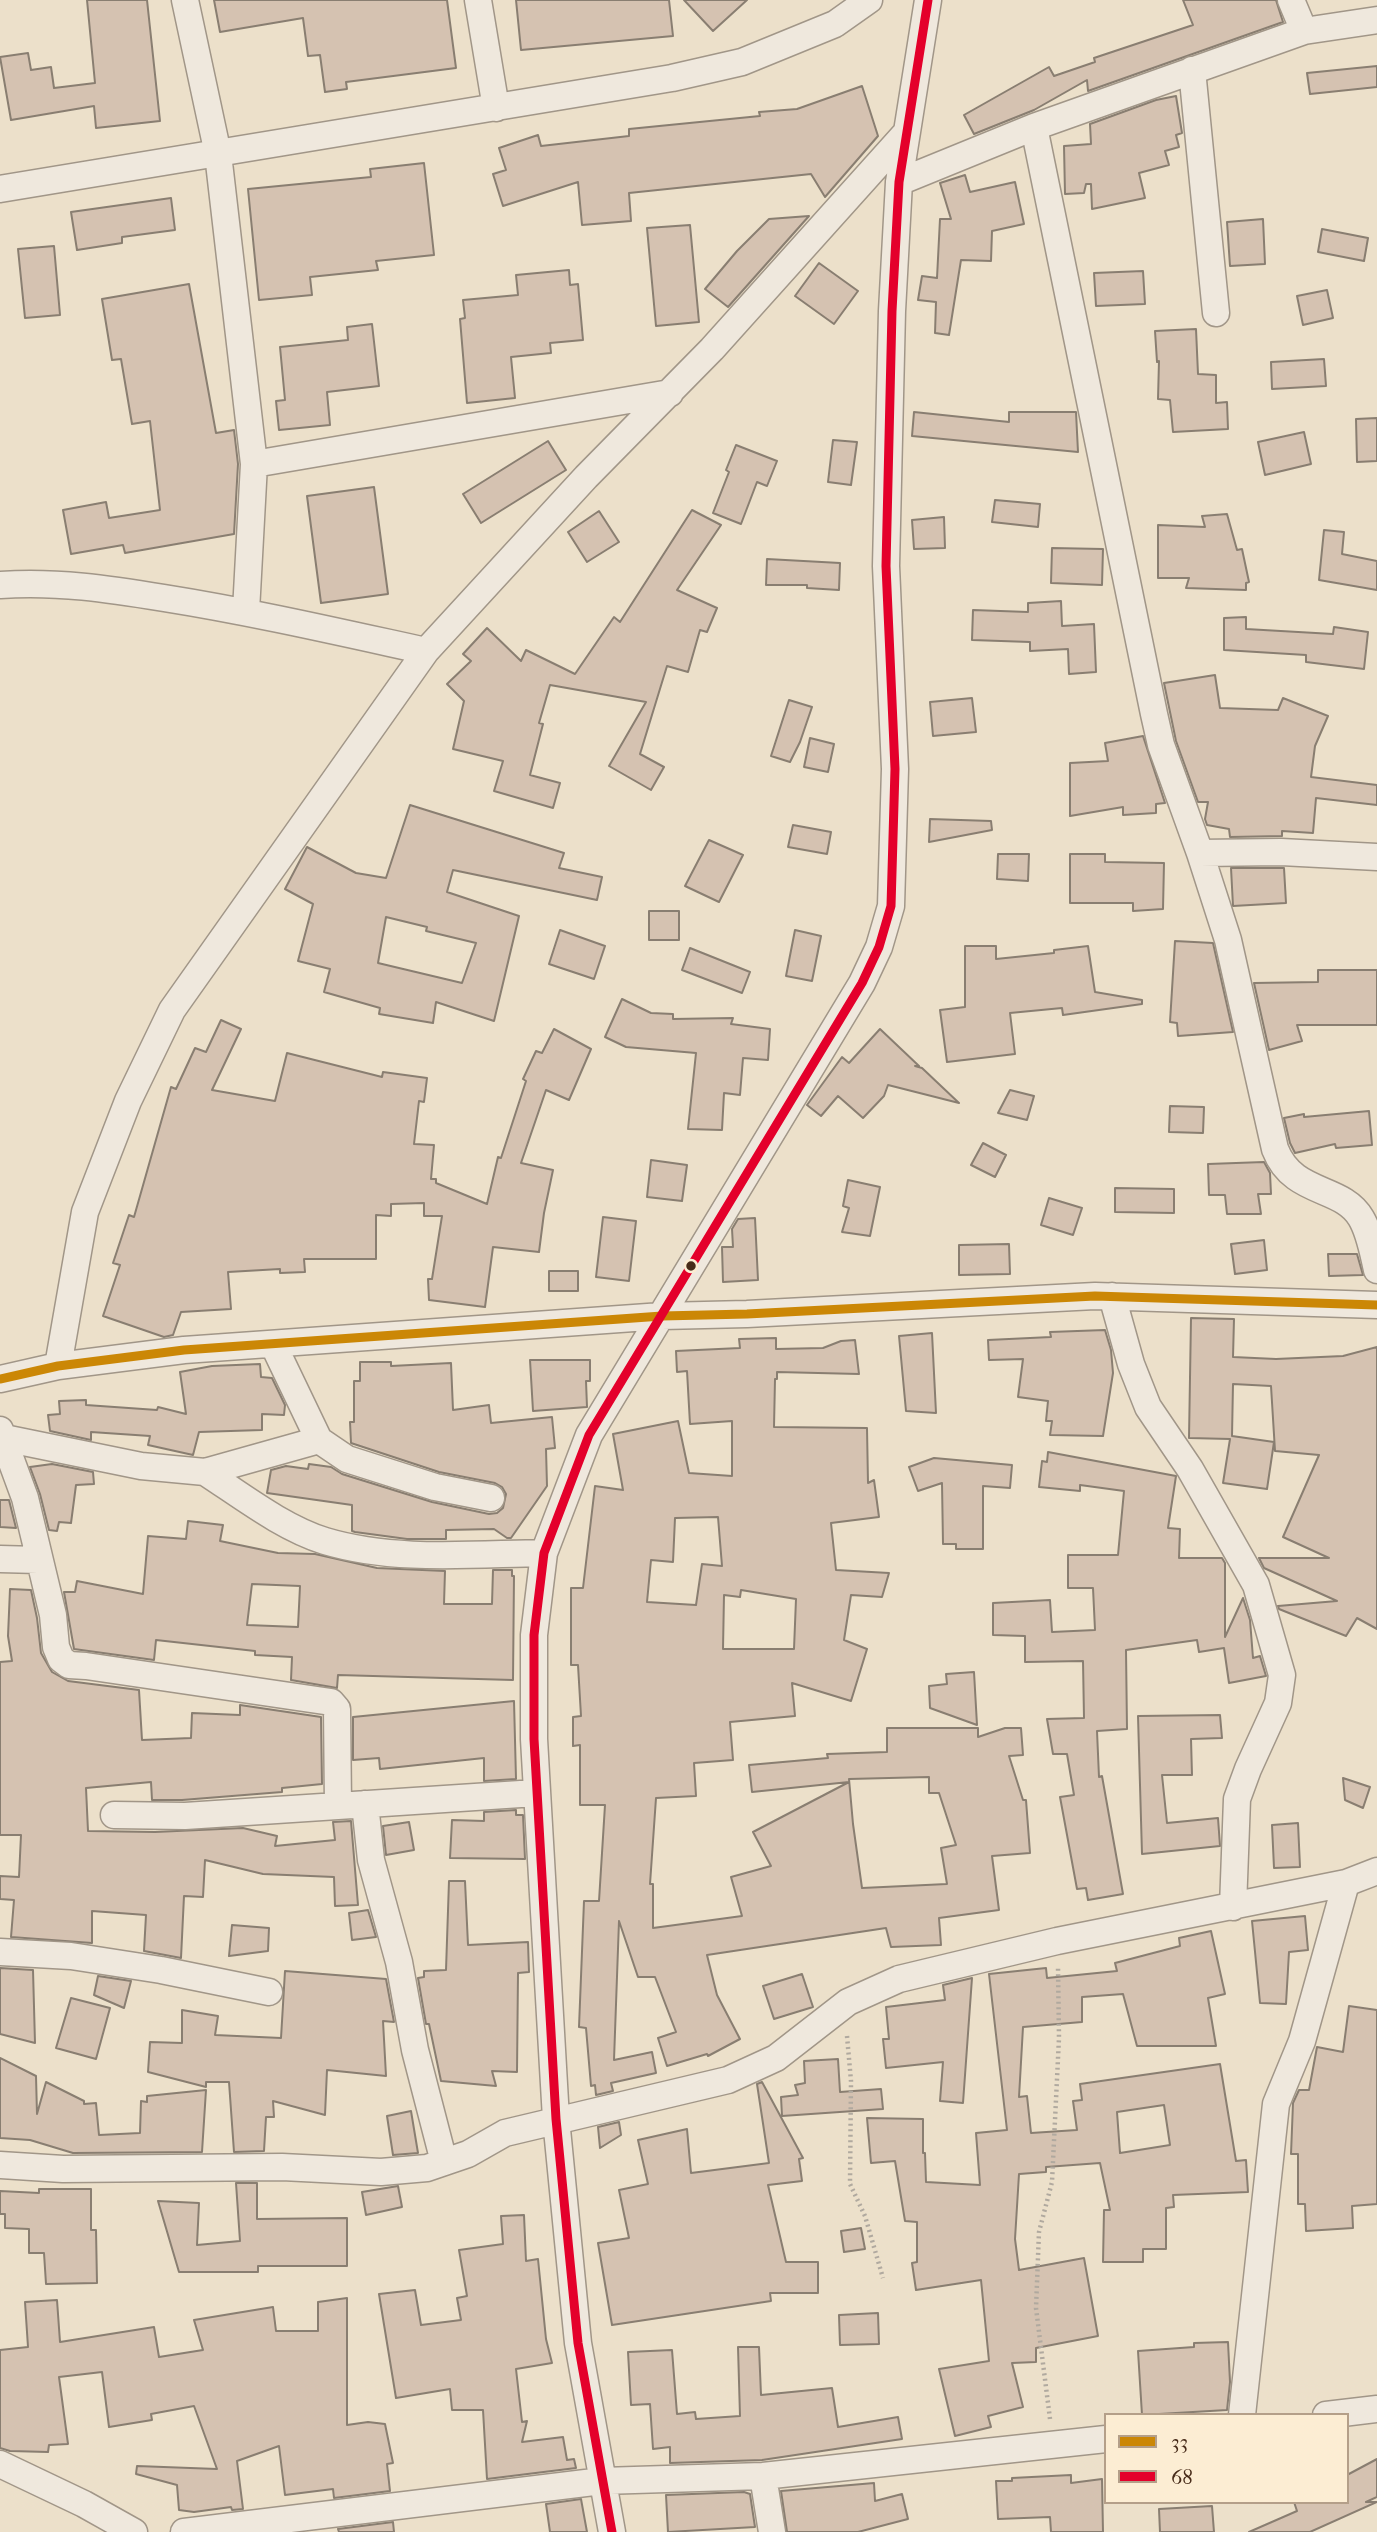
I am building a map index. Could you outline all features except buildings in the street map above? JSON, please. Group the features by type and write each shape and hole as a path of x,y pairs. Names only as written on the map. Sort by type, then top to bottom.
{"street":[{"path":"185,0 218,154 254,464 246,611"},
{"path":"478,0 496,108"},
{"path":"0,189 672,78 742,62 835,24 869,0"},
{"path":"612,2532 578,2343 556,2119 536,1793 534,1635 544,1553 589,1435 862,983 879,947 891,906 895,769 887,566 892,311 899,181 928,0"},
{"path":"1291,0 1304,32"},
{"path":"899,181 1034,127 1304,32 1377,20"},
{"path":"1192,70 1216,313"},
{"path":"1034,127 1161,745 1228,940 1275,1149 1281,1164 1296,1179 1354,1209 1369,1238 1377,1270"},
{"path":"58,1366 85,1212 128,1101 172,1010 426,651 586,477 712,349 905,133"},
{"path":"254,464 670,393"},
{"path":"0,584 62,583 246,611 426,651"},
{"path":"1200,853 1281,852 1377,857"},
{"path":"1111,1296 1131,1364 1148,1407 1202,1489 1256,1585 1282,1675 1278,1703 1237,1799 1233,1907"},
{"path":"0,1379 58,1366 184,1350 662,1316 1111,1296 1377,1305"},
{"path":"274,1344 319,1440 346,1459 435,1488 491,1498"},
{"path":"2,1434 141,1466 205,1472 319,1440"},
{"path":"2,1434 24,1498 53,1615 56,1647 61,1659 69,1665 331,1702 337,1709 338,1806"},
{"path":"205,1472 273,1516 324,1541 385,1553 544,1553"},
{"path":"0,1559 38,1560"},
{"path":"114,1815 185,1816 536,1793"},
{"path":"365,1804 371,1860 397,1951 415,2050 444,2162"},
{"path":"0,2165 63,2169 282,2167 381,2172 427,2168 468,2154 505,2133 728,2080 776,2058 848,2002 899,1979 1057,1941 1346,1883 1377,1871"},
{"path":"1242,2413 1276,2104 1301,2041 1346,1883"},
{"path":"0,1952 71,1956 161,1970 269,1992"},
{"path":"1343,2413 1377,2409"},
{"path":"184,2532 602,2481 763,2476 1104,2439"},
{"path":"0,2464 84,2504 134,2532"},
{"path":"763,2476 772,2532"}],"path":[{"path":"1052,2445 1036,2308 1039,2232 1052,2182 1059,2038 1057,1941"},
{"path":"848,2002 847,2046 851,2081 850,2184 865,2216 883,2278"}],"transit line":[{"name":"68","path":"612,2532 578,2343 556,2119 534,1739 534,1635 544,1553 589,1435 862,983 879,947 891,906 895,769 886,566 892,311 899,182 928,0"},
{"name":"33","path":"0,1379 58,1366 184,1350 662,1316 1095,1296 1377,1305"}]}
